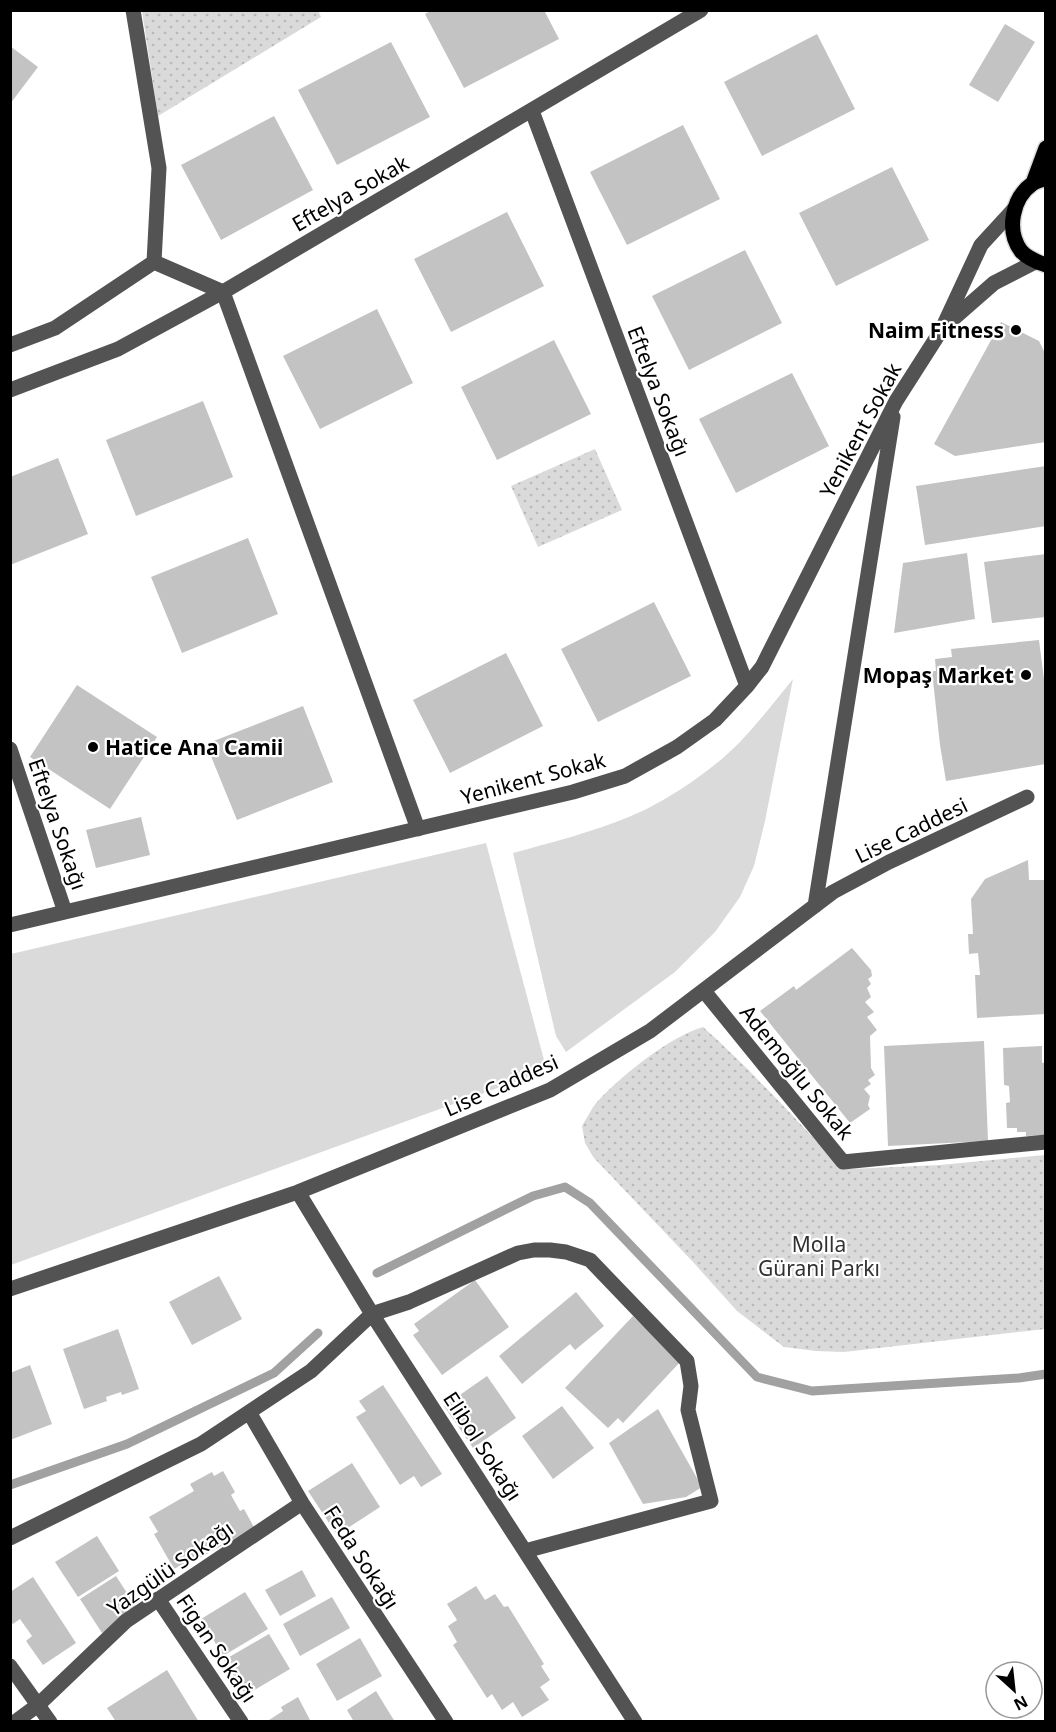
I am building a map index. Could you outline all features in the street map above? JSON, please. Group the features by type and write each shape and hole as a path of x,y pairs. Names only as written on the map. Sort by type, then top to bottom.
{"main road":[{"path":"1040,264 1022,253 1015,240 1012,223 1020,196 1039,181 1046,148"}],"street":[{"path":"132,10 159,168 154,262"},
{"name":"Eftelya Sokak","path":"10,390 118,349 223,292 701,10"},
{"name":"Eftelya Sokağı","path":"532,111 747,686"},
{"name":"Yenikent Sokak","path":"10,925 573,792 625,776 677,747 715,720 762,667 896,401 942,329 981,245 1015,208"},
{"path":"154,262 223,292 418,829"},
{"path":"10,345 55,328 154,262"},
{"name":"Yenikent Sokak","path":"942,329 994,283 1040,264"},
{"path":"815,906 896,401"},
{"name":"Eftelya Sokağı","path":"10,749 65,912"},
{"name":"Lise Caddesi","path":"10,1289 298,1192 550,1090 650,1031 833,892 888,862 1028,797"},
{"name":"Ademoğlu Sokak","path":"704,991 843,1162 1046,1142"},
{"name":"Elibol Sokağı","path":"298,1192 372,1314 635,1722"},
{"path":"10,1538 201,1444 311,1371 372,1314 408,1302 518,1253 534,1250 566,1251 590,1260 687,1361 691,1386 688,1410 711,1501 525,1551"},
{"name":"Feda Sokağı","path":"249,1412 302,1503 446,1722"},
{"name":"Yazgülü Sokağı","path":"15,1722 38,1705 126,1621 302,1503"},
{"name":"Figan Sokağı","path":"158,1599 242,1722"},
{"path":"10,1666 50,1722"}],"green space":[{"path":"318,10 321,17 158,116 142,11"},
{"path":"595,449 622,510 538,547 511,486"},
{"path":"793,679 765,821 754,866 740,897 715,932 675,972 566,1052 556,1036 513,853 617,822 674,794 703,774 740,742"},
{"path":"486,843 544,1060 536,1074 11,1265 11,954"},
{"name":"Molla Gürani Parkı","path":"703,1027 820,1145 851,1169 940,1165 1045,1155 1045,1329 844,1352 816,1351 784,1347 737,1311 594,1158 585,1143 582,1126 597,1102 632,1069 675,1039"}],"building":[{"path":"432,10 544,10 559,39 464,88 425,14"},
{"path":"1005,24 1035,42 998,102 969,85"},
{"path":"817,34 855,109 762,156 724,82"},
{"path":"391,42 430,117 337,165 298,90"},
{"path":"10,46 38,67 10,104"},
{"path":"274,116 313,190 221,240 181,165"},
{"path":"683,125 720,199 627,245 590,172"},
{"path":"892,167 929,240 836,286 799,213"},
{"path":"507,212 544,286 451,332 414,259"},
{"path":"745,250 782,323 689,370 652,296"},
{"path":"377,309 413,383 320,429 283,356"},
{"path":"1001,322 1039,341 1046,355 1046,442 955,456 934,444"},
{"path":"554,340 591,414 497,460 461,387"},
{"path":"792,373 829,446 736,493 699,419"},
{"path":"203,401 233,477 136,516 106,440"},
{"path":"58,458 88,534 10,565 10,477"},
{"path":"1046,466 1046,526 925,545 916,486"},
{"path":"248,538 278,614 182,653 151,577"},
{"path":"967,553 975,619 894,633 903,563"},
{"path":"1046,554 1046,617 992,623 984,562"},
{"path":"654,602 691,676 598,722 561,649"},
{"path":"1039,640 1046,695 1046,764 946,781 932,671 936,671 935,659 952,657 951,649"},
{"path":"506,653 543,726 450,773 413,700"},
{"name":"Hatice Ana Camii","path":"77,685 157,737 110,809 30,757"},
{"path":"303,706 333,782 237,820 206,744"},
{"path":"141,817 150,855 96,868 86,830"},
{"path":"1028,860 1029,880 1046,880 1046,1014 977,1018 975,975 980,975 978,953 969,954 968,934 973,934 971,899 985,879"},
{"path":"852,948 871,970 872,976 868,979 871,984 867,988 871,997 865,1002 874,1012 867,1017 877,1030 870,1036 871,1068 875,1075 868,1080 871,1084 864,1089 870,1096 868,1105 870,1109 850,1123 760,1011 794,986 796,990"},
{"path":"984,1041 988,1141 888,1146 884,1046"},
{"path":"1042,1046 1042,1063 1046,1062 1046,1135 1026,1136 1026,1132 1017,1132 1017,1128 1007,1128 1006,1103 1010,1102 1009,1086 1004,1085 1003,1048"},
{"path":"219,1276 242,1319 192,1345 169,1302"},
{"path":"475,1280 509,1327 442,1375 413,1335 419,1331 414,1324"},
{"path":"576,1292 604,1326 575,1350 570,1344 522,1384 499,1356"},
{"path":"633,1316 681,1361 623,1423 618,1418 608,1428 565,1388"},
{"path":"118,1329 139,1389 122,1395 121,1392 106,1397 107,1401 84,1409 63,1349"},
{"path":"30,1365 52,1424 10,1440 10,1373"},
{"path":"487,1376 516,1418 473,1448 444,1406"},
{"path":"383,1385 442,1474 421,1487 414,1476 400,1485 356,1417 366,1411 359,1401"},
{"path":"562,1406 594,1448 553,1479 522,1436"},
{"path":"658,1409 702,1487 686,1497 643,1504 609,1443"},
{"path":"352,1463 380,1507 337,1535 308,1491"},
{"path":"223,1471 235,1492 231,1495 240,1511 244,1509 255,1529 226,1550 223,1545 174,1569 154,1534 158,1532 149,1517 194,1491 190,1484 212,1472 214,1476"},
{"path":"97,1536 119,1571 78,1597 55,1562"},
{"path":"302,1570 316,1596 280,1616 265,1590"},
{"path":"116,1576 138,1610 102,1633 80,1599"},
{"path":"33,1577 76,1643 43,1665 26,1641 32,1636 20,1619 13,1624 10,1620 10,1592"},
{"path":"476,1586 485,1600 495,1594 504,1607 508,1606 544,1664 541,1666 550,1680 540,1687 549,1700 522,1717 513,1702 502,1710 492,1694 487,1698 453,1645 457,1642 448,1626 457,1620 447,1604"},
{"path":"245,1592 268,1629 223,1656 201,1619"},
{"path":"332,1597 350,1628 300,1656 283,1624"},
{"path":"269,1634 290,1669 246,1695 224,1660"},
{"path":"360,1638 382,1676 337,1701 316,1664"},
{"path":"167,1670 199,1722 116,1722 107,1708"},
{"path":"376,1691 395,1722 354,1722 347,1710"},
{"path":"298,1697 311,1722 266,1722 283,1711 281,1707"}],"waterway":[{"path":"377,1273 533,1196 565,1187 590,1203 757,1377 812,1391 1019,1378 1046,1374"},
{"path":"10,1485 127,1444 274,1373 318,1333"}],"place":[{"name":"Naim Fitness","path":"1016,330"},
{"name":"Mopaş Market","path":"1026,675"},
{"name":"Hatice Ana Camii","path":"93,747"}]}
